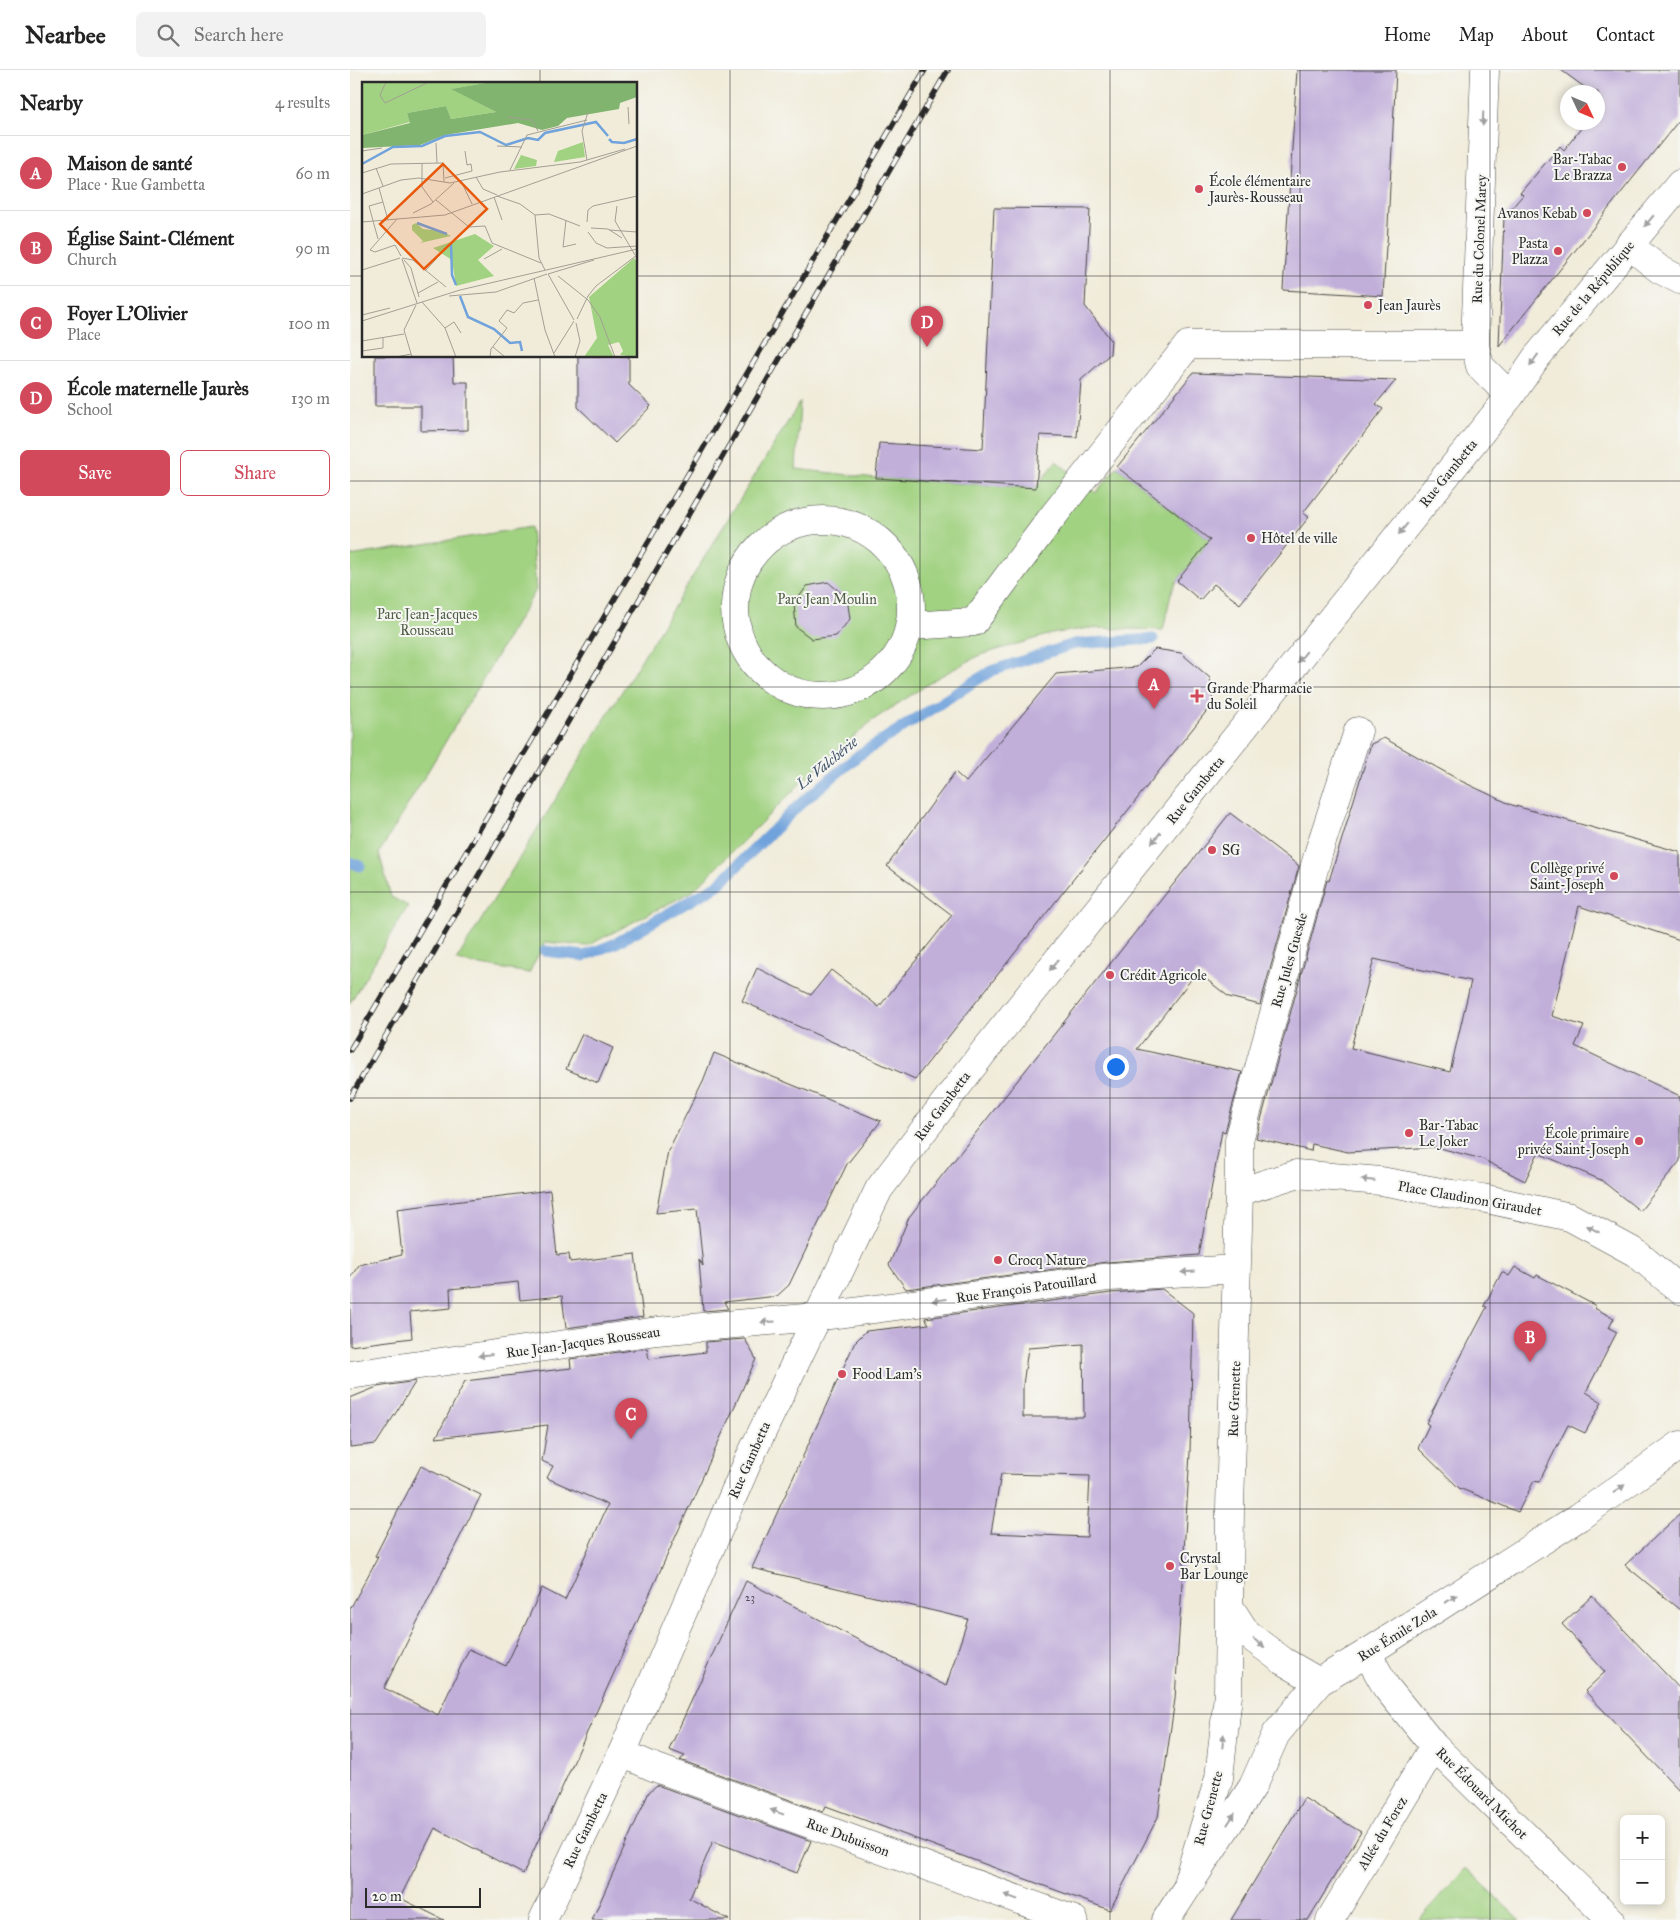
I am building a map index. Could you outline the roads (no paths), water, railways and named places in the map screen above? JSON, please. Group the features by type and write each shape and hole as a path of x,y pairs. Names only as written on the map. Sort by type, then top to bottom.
{"street":[{"name":"Rue du Colonel Marey","path":"1484,70 1475,346 1480,366 1510,396"},
{"name":"Rue de la République","path":"1510,396 1536,358 1680,184"},
{"path":"1629,245 1659,269 1680,280"},
{"path":"910,626 974,622 1050,520 1188,345 1475,346"},
{"name":"Rue Gambetta","path":"543,1920 622,1753 749,1459 879,1189 988,1046 1510,396"},
{"path":"828,519 856,525 880,540 896,557 906,578 911,602 910,626 898,654 879,676 853,692 824,697 794,692 768,678 749,658 737,632 734,604 739,577 754,552 775,534 800,522 828,519"},
{"name":"Rue Jules Guesde","path":"1239,1192 1239,1140 1322,842 1358,731"},
{"name":"Place Claudinon Giraudet","path":"1239,1192 1296,1174 1381,1182 1482,1198 1570,1216 1636,1253 1680,1290"},
{"name":"Rue Grenette","path":"1186,1889 1219,1778 1228,1695 1239,1192"},
{"name":"Rue François Patouillard","path":"816,1317 1110,1277 1236,1269"},
{"name":"Rue Jean-Jacques Rousseau","path":"350,1375 657,1331 816,1317"},
{"name":"Rue Émile Zola","path":"1166,1920 1253,1786 1276,1734 1319,1682 1579,1517 1680,1445"},
{"path":"1229,1606 1247,1634 1283,1661 1319,1682"},
{"name":"Rue Édouard Michot","path":"1367,1653 1386,1687 1434,1746 1611,1920"},
{"name":"Allée du Forez","path":"1330,1920 1434,1746"},
{"name":"Rue Dubuisson","path":"622,1753 1074,1920"}],"waterway":[{"name":"Le Valchérie","path":"545,951 584,956 616,943 718,885 800,804 859,755 991,671 1074,644 1153,639"},
{"name":"Le Valchérie","path":"350,862 360,866"}],"railway":[{"path":"350,1050 925,70"},
{"path":"350,1098 948,70"}],"place":[{"name":"Bar-Tabac Le Brazza","path":"1622,167"},
{"name":"École élémentaire Jaurès-Rousseau","path":"1199,189"},
{"name":"Avanos Kebab","path":"1587,213"},
{"name":"Pasta Plazza","path":"1558,251"},
{"name":"Jean Jaurès","path":"1368,305"},
{"name":"École maternelle Jaurès","path":"927,347"},
{"name":"Hôtel de ville","path":"1251,538"},
{"name":"Grande Pharmacie du Soleil","path":"1197,696"},
{"name":"Maison de santé","path":"1154,709"},
{"name":"SG","path":"1212,850"},
{"name":"Collège privé Saint-Joseph","path":"1614,876"},
{"name":"Crédit Agricole","path":"1110,975"},
{"name":"Bar-Tabac Le Joker","path":"1409,1133"},
{"name":"École primaire privée Saint-Joseph","path":"1639,1141"},
{"name":"Crocq Nature","path":"998,1260"},
{"name":"Église Saint-Clément","path":"1530,1362"},
{"name":"Food Lam's","path":"842,1374"},
{"name":"Foyer L'Olivier","path":"631,1439"},
{"name":"Crystal Bar Lounge","path":"1170,1566"}],"park label":[{"name":"Parc Jean Moulin","path":"827,599"},
{"name":"Parc Jean-Jacques Rousseau","path":"427,622"}]}
